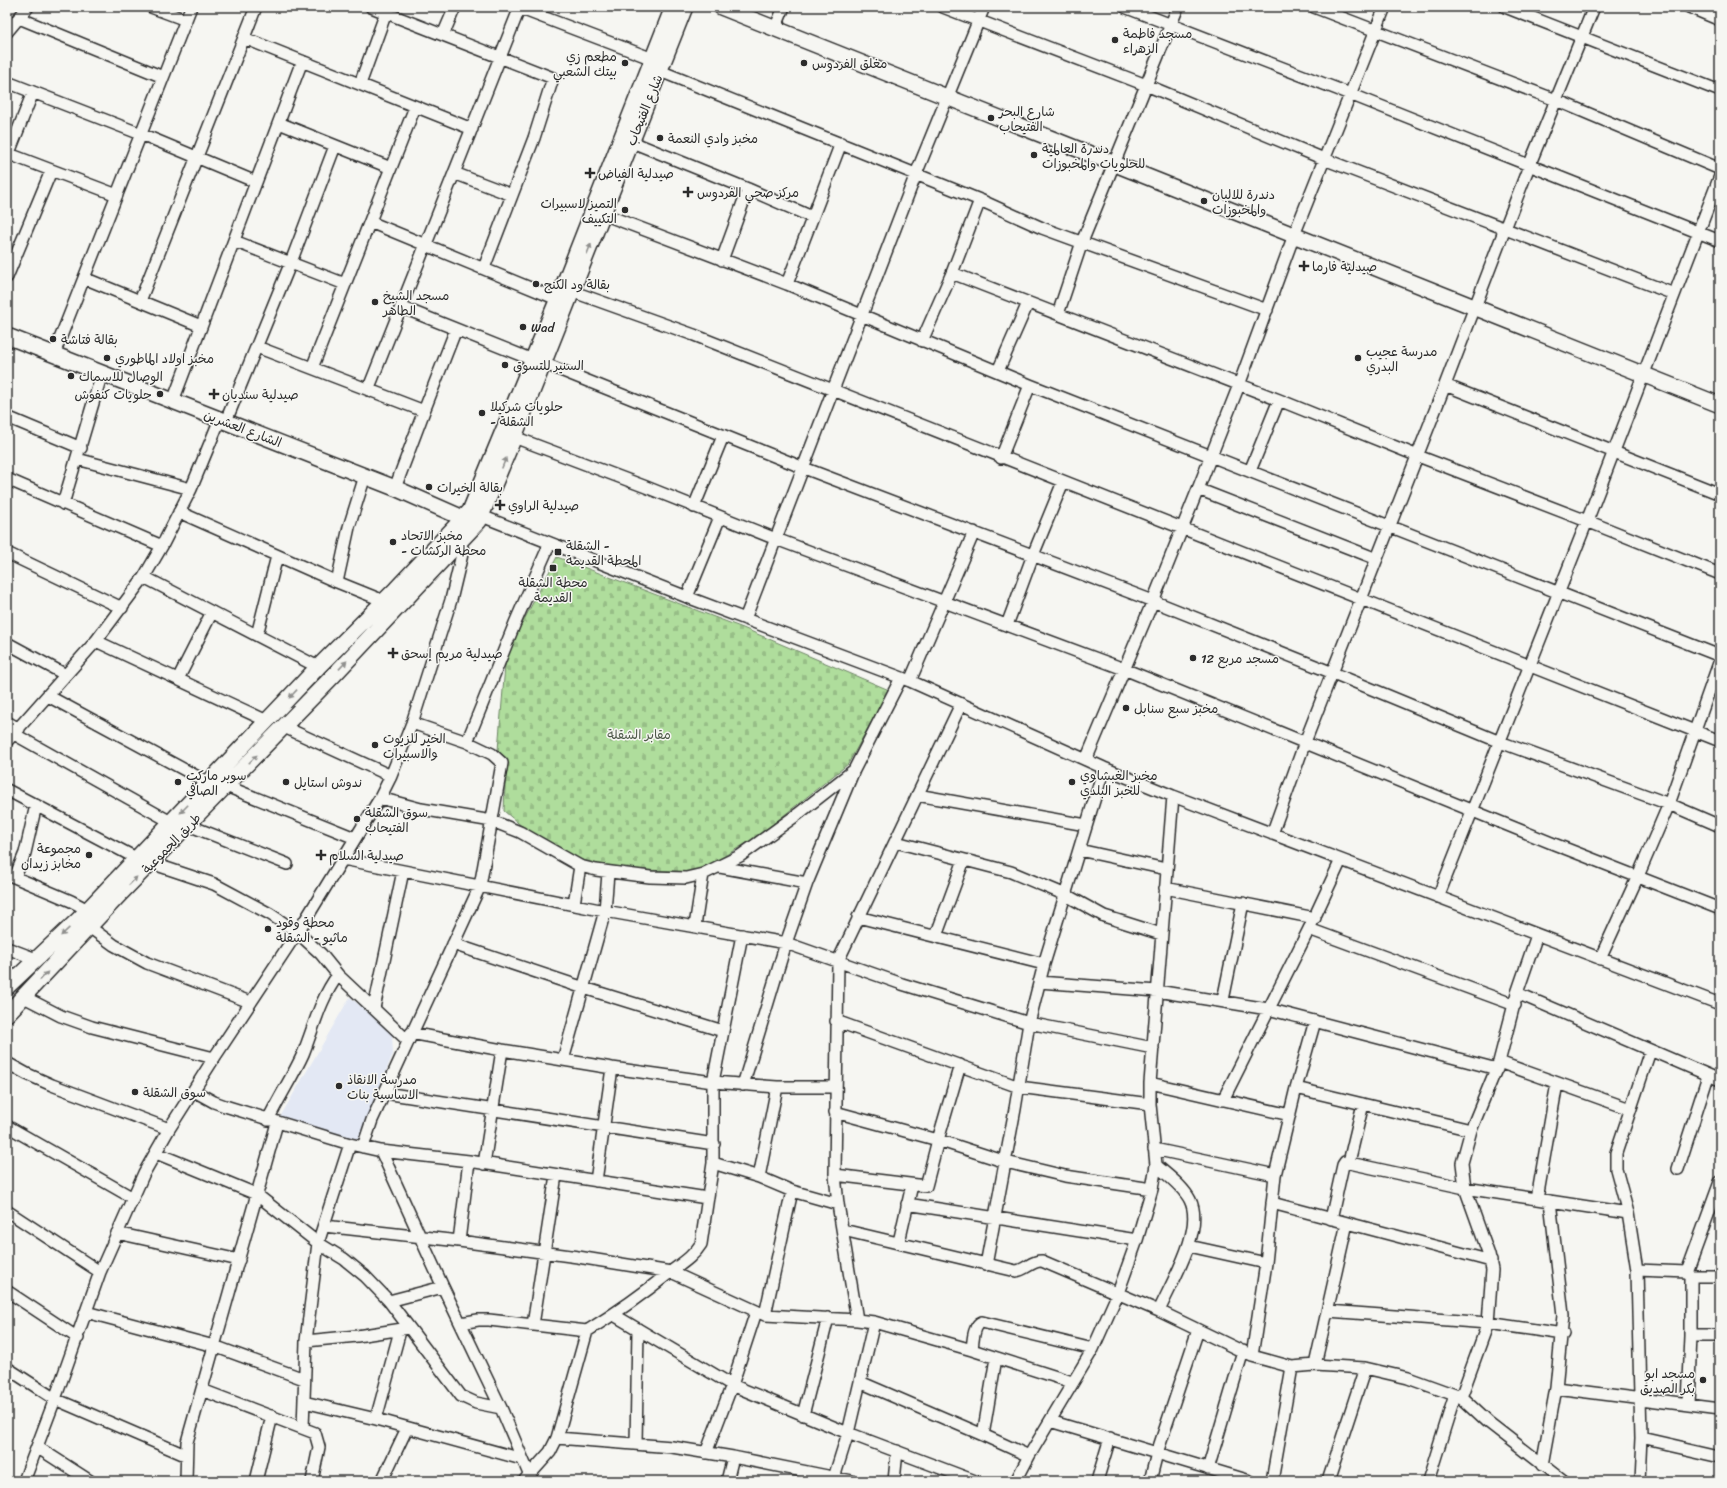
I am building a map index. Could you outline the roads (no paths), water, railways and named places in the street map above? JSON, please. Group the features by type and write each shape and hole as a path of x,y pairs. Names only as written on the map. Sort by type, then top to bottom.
{"main road":[{"name":"شارع الفتيحاب","path":"473,518 538,362 571,291 632,142 673,7"},
{"name":"شارع الفتيحاب","path":"473,518 514,437 557,299 656,65 685,7"},
{"path":"721,7 1720,405"},
{"name":"الشارع العشرين","path":"7,336 473,518"},
{"path":"413,581 473,518"},
{"name":"طريق الجموعية","path":"7,1014 24,997 85,919 136,858 318,667 384,601 413,581"},
{"name":"طريق الجموعية","path":"7,988 36,959 151,863 284,727 413,581"}],"street":[{"path":"8,30 28,7"},
{"path":"151,7 186,20"},
{"path":"54,354 191,7"},
{"path":"140,301 256,7"},
{"path":"370,7 387,10 443,35 553,78 534,138 484,268"},
{"path":"443,35 455,7"},
{"path":"775,29 784,7"},
{"path":"943,7 1146,85 1324,159 1674,294"},
{"path":"745,619 916,174 949,98 984,7"},
{"path":"1125,7 1350,94 1720,241"},
{"path":"1058,314 1082,242 1178,7"},
{"path":"1314,7 1556,100 1720,169"},
{"path":"1086,760 1153,601 1212,455 1294,235 1385,7"},
{"path":"1505,7 1720,90"},
{"path":"1272,834 1305,742 1418,456 1529,166 1594,7"},
{"path":"1689,7 1720,20"},
{"path":"368,390 520,8 980,200 1042,228 1267,310"},
{"path":"360,84 387,10"},
{"path":"18,18 163,77"},
{"path":"244,38 472,128"},
{"path":"173,400 302,61"},
{"path":"7,82 141,134 256,182"},
{"path":"33,92 8,156 117,195"},
{"path":"312,368 415,106"},
{"path":"279,123 391,168"},
{"path":"632,142 748,189 812,218"},
{"path":"787,284 841,143"},
{"path":"13,735 96,641 144,577 162,546 191,489 257,347 335,146"},
{"path":"7,277 10,259 51,171"},
{"path":"454,173 512,195"},
{"path":"1438,897 1614,452 1720,176"},
{"path":"722,260 748,189"},
{"path":"922,340 952,273 980,200"},
{"path":"603,214 787,284 1030,385 1212,455 1720,656"},
{"path":"370,222 557,299"},
{"path":"234,241 345,284"},
{"path":"952,273 1720,574"},
{"path":"84,278 201,326"},
{"path":"571,291 694,335 1001,458 1720,741"},
{"path":"998,371 1028,303"},
{"path":"401,308 804,468 1153,601 1500,742 1669,804 1720,826"},
{"path":"395,488 456,329"},
{"path":"257,347 424,411"},
{"path":"63,504 81,448 102,373"},
{"path":"1001,458 1030,385"},
{"path":"1445,385 1720,494"},
{"path":"1250,471 1279,400"},
{"path":"7,417 81,448"},
{"path":"694,507 723,436"},
{"path":"514,437 776,539 1124,669 1472,811 1720,909"},
{"path":"77,459 191,489"},
{"path":"337,582 349,527 365,476"},
{"path":"7,479 162,546"},
{"path":"1007,625 1033,555 1063,482"},
{"path":"1198,489 1377,559"},
{"path":"179,512 277,556 384,601"},
{"path":"687,597 720,517"},
{"path":"473,518 550,543 906,680 1104,768 1173,796 1720,1004"},
{"path":"743,1085 786,943 807,883 854,770 906,680 944,601 974,532"},
{"path":"24,1481 78,1338 100,1272 133,1198 156,1153 169,1129 214,1058 298,932 380,798 391,776 412,723 451,600 463,550 455,538"},
{"path":"467,742 514,623 550,543"},
{"path":"7,552 122,608"},
{"path":"257,635 277,556"},
{"path":"144,577 318,667"},
{"path":"178,679 212,612"},
{"path":"96,641 267,721"},
{"path":"7,643 66,675"},
{"path":"1600,959 1669,804 1720,660"},
{"path":"48,696 209,783"},
{"path":"857,1320 838,1204 835,1175 835,1087 838,961 961,704"},
{"path":"7,722 13,735 171,822"},
{"path":"363,1147 367,1131 409,1037 480,886 502,763 492,754 467,742 412,723"},
{"path":"284,727 391,776"},
{"path":"986,1265 1006,1162 1029,1023 1044,964 1104,768"},
{"path":"380,798 421,809 492,820 520,832 580,866 608,873 679,878 703,874 740,856 798,814 854,770"},
{"path":"226,786 355,838"},
{"path":"7,790 136,858"},
{"path":"917,795 1086,825"},
{"path":"1016,1481 1029,1456 1093,1348 1118,1294 1137,1240 1152,1189 1156,1165 1150,1104 1150,1083 1173,796"},
{"path":"36,805 25,853 11,876 71,901 85,919 114,945 148,963 250,1002"},
{"path":"188,825 287,864"},
{"path":"896,842 1011,872 1066,895 1104,916 1161,934"},
{"path":"1079,850 1166,869"},
{"path":"343,859 606,911 786,943 902,984 1029,1023 1153,1048"},
{"path":"936,936 964,860"},
{"path":"1223,1100 1309,929 1341,860"},
{"path":"151,863 214,884 270,914 298,932 338,975 409,1037 713,1082 777,1087 835,1087"},
{"path":"574,904 580,866"},
{"path":"720,867 807,883"},
{"path":"374,1008 403,870"},
{"path":"563,1060 606,911 608,873"},
{"path":"695,926 703,874"},
{"path":"1165,888 1314,918"},
{"path":"1223,1000 1243,903"},
{"path":"858,917 1044,964"},
{"path":"1309,929 1515,1005"},
{"path":"461,1323 478,1320 588,1331 614,1315 694,1254 701,1244 713,1163 713,1082 742,935"},
{"path":"1428,1481 1458,1396 1488,1323 1492,1270 1491,1261 1465,1188 1462,1163 1470,1130 1498,1065 1517,993 1537,935"},
{"path":"453,944 584,988 723,1032"},
{"path":"7,948 36,959"},
{"path":"186,1481 185,1455 187,1442 239,1260 280,1095 300,1059 326,994 338,975"},
{"path":"1039,982 1157,991 1223,1000 1268,1009 1498,1065 1557,1083 1630,1109"},
{"path":"1517,993 1720,1080"},
{"path":"24,997 61,1016 92,1027 214,1058"},
{"path":"836,1021 1019,1087 1150,1104"},
{"path":"1208,1469 1247,1354 1266,1263 1275,1175 1296,1088 1315,1021"},
{"path":"484,1164 502,1050"},
{"path":"1639,1481 1641,1438 1637,1270 1628,1213 1616,1169 1616,1153 1650,1051"},
{"path":"7,1063 26,1074 52,1085 169,1129"},
{"path":"835,1175 926,1186 960,1065"},
{"path":"596,1181 605,1127 612,1068"},
{"path":"1678,1169 1708,1076"},
{"path":"1150,1083 1290,1115"},
{"path":"1537,1199 1557,1083"},
{"path":"759,1177 777,1087"},
{"path":"1296,1088 1470,1130"},
{"path":"194,1091 214,1102 363,1147 469,1161 707,1198"},
{"path":"385,1093 714,1144"},
{"path":"1349,1162 1363,1104"},
{"path":"835,1112 938,1140 1006,1162 1065,1176 1152,1189"},
{"path":"7,1126 133,1198"},
{"path":"303,1428 306,1340 318,1243 350,1144"},
{"path":"1154,1149 1275,1175"},
{"path":"381,1150 443,1287 501,1408 529,1479"},
{"path":"156,1153 256,1194 318,1243 344,1259 365,1276 389,1301 405,1330 462,1396 476,1403 501,1408"},
{"path":"459,1240 469,1161"},
{"path":"1330,1219 1343,1164 1345,1162 1465,1188 1628,1213"},
{"path":"713,1163 759,1177 792,1191 838,1204"},
{"path":"1156,1165 1190,1198 1194,1209 1195,1219 1189,1246 1158,1311"},
{"path":"532,1325 556,1175"},
{"path":"1688,1404 1691,1336 1689,1274 1720,1182"},
{"path":"899,1242 912,1185"},
{"path":"706,1452 761,1313 792,1191"},
{"path":"1542,1466 1556,1388 1564,1315 1550,1201"},
{"path":"1272,1203 1491,1261"},
{"path":"908,1204 995,1219 1137,1240"},
{"path":"7,1211 100,1272"},
{"path":"1315,1365 1347,1223"},
{"path":"324,1226 459,1240 671,1272 761,1313 874,1322 972,1350 1072,1382"},
{"path":"843,1230 899,1242 986,1265 1016,1271 1022,1270 1035,1262 1042,1261 1158,1311 1247,1354 1292,1367 1315,1365 1365,1368 1408,1378 1458,1396 1542,1466 1564,1481"},
{"path":"117,1233 239,1260"},
{"path":"1189,1246 1266,1263"},
{"path":"1637,1270 1720,1276"},
{"path":"389,1301 443,1287"},
{"path":"7,1291 78,1338"},
{"path":"1328,1311 1488,1323 1563,1334"},
{"path":"86,1312 214,1346 304,1379"},
{"path":"614,1315 732,1385 848,1433 975,1481"},
{"path":"803,1415 828,1318"},
{"path":"833,1479 848,1433 874,1322"},
{"path":"972,1350 976,1327 978,1323 982,1322 1093,1348"},
{"path":"636,1444 638,1329"},
{"path":"306,1340 405,1330"},
{"path":"376,1419 405,1330"},
{"path":"1150,1481 1157,1453 1198,1330"},
{"path":"529,1479 550,1452 557,1438 588,1331"},
{"path":"1691,1336 1720,1336"},
{"path":"983,1434 996,1358"},
{"path":"1272,1481 1292,1367"},
{"path":"7,1368 55,1399 185,1455"},
{"path":"1328,1481 1365,1368"},
{"path":"860,1382 983,1434 1029,1456"},
{"path":"1556,1388 1720,1409"},
{"path":"202,1390 314,1433 319,1447 312,1481"},
{"path":"304,1402 376,1419 522,1459"},
{"path":"256,1481 272,1416"},
{"path":"1050,1421 1110,1438 1236,1479 1250,1481"},
{"path":"382,1481 407,1428"},
{"path":"557,1438 636,1444 706,1452 833,1479 852,1481"},
{"path":"1096,1481 1110,1438"},
{"path":"1641,1438 1720,1456"},
{"path":"36,1447 90,1481"},
{"path":"894,1481 897,1451"},
{"path":"727,1481 733,1457"}],"place":[{"name":"مسجد فاطمة الزهراء","path":"1115,40"},
{"name":"مطعم زي بيتك الشعبي","path":"625,63"},
{"name":"مغلق الفردوس","path":"804,63"},
{"name":"شارع البحر الفتيحاب","path":"991,118"},
{"name":"مخبز وادي النعمة","path":"660,138"},
{"name":"دندرة العالمية للحلويات والمخبوزات","path":"1034,155"},
{"name":"صيدلية الفياض","path":"590,173"},
{"name":"مركز صحي الفردوس","path":"688,192"},
{"name":"دندرة للالبان والمخبوزات","path":"1204,201"},
{"name":"التميز لاسبيرات التكييف","path":"625,210"},
{"name":"صيدلية فارما","path":"1304,266"},
{"name":"بقالة ود الكنج","path":"536,284"},
{"name":"مسجد الشيخ الطاهر","path":"375,302"},
{"name":"Wad","path":"523,327"},
{"name":"بقالة فتاشة","path":"53,339"},
{"name":"مخبز اولاد الماطوري","path":"107,358"},
{"name":"مدرسة عجيب البدري","path":"1358,358"},
{"name":"السنير للتسوق","path":"505,365"},
{"name":"الوصال للاسماك","path":"71,376"},
{"name":"حلويات كنفوش","path":"160,394"},
{"name":"صيدلية سنديان","path":"214,394"},
{"name":"حلويات شركيلا - الشقلة","path":"482,413"},
{"name":"بقالة الخيرات","path":"429,487"},
{"name":"صيدلية الراوي","path":"500,505"},
{"name":"مخبز الاتحاد - محطة الركشات","path":"393,542"},
{"name":"الشقلة - المحطة القديمة","path":"558,552"},
{"name":"محطة الشقلة القديمة","path":"553,568"},
{"name":"صيدلية مريم إسحق","path":"393,653"},
{"name":"مسجد مربع 12","path":"1193,658"},
{"name":"مخبز سبع سنابل","path":"1126,708"},
{"name":"الخير للزيوت والاسبيرات","path":"375,745"},
{"name":"سوبر ماركت الصافي","path":"178,782"},
{"name":"ندوش استايل","path":"286,782"},
{"name":"مخبز الغبشاوي للخبز البلدي","path":"1072,782"},
{"name":"سوق الشقلة الفتيحاب","path":"357,819"},
{"name":"مجموعة مخابز زيدان","path":"89,855"},
{"name":"صيدلية السلام","path":"321,855"},
{"name":"محطة وقود ماثيو - الشقلة","path":"268,929"},
{"name":"مدرسة الانقاذ الاساسية بنات","path":"339,1086"},
{"name":"سوق الشقلة","path":"135,1092"},
{"name":"مسجد ابو بكر الصديق","path":"1703,1380"}],"park label":[{"name":"مقابر الشقلة","path":"639,734"}]}
